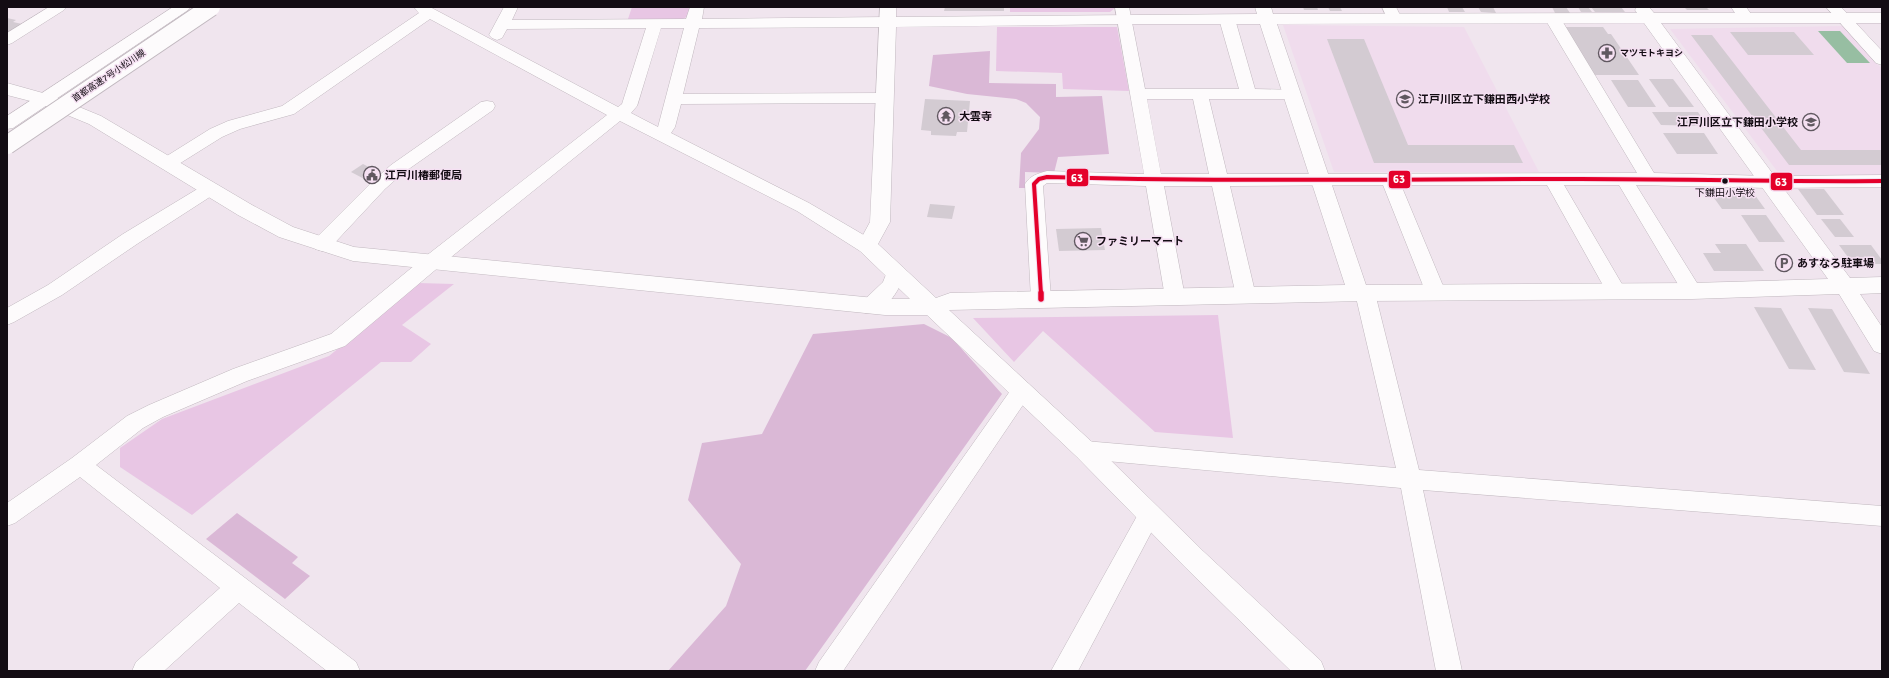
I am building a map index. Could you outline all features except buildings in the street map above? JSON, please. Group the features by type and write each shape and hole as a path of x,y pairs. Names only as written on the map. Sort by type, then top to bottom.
{"main road":[{"name":"首都高速7号小松川線","path":"7,132 194,7"},
{"name":"首都高速7号小松川線","path":"7,145 211,7"},
{"path":"1300,667 1085,450 867,246 880,222 888,14 1124,13 1227,19 1265,13 1392,13 1553,19 1646,13 1838,12 1882,18"},
{"path":"1265,13 1361,293"},
{"path":"1646,13 1845,287 1882,345"},
{"path":"7,89 44,99 97,120 264,221 286,232 353,254 433,261 869,307 933,307 950,301 1041,299 1361,293 1692,291 1882,286"}],"street":[{"path":"7,40 59,7"},
{"path":"7,124 183,7"},
{"path":"7,154 222,7"},
{"path":"490,45 503,25 511,7"},
{"path":"660,134 667,127 697,7"},
{"path":"771,23 774,7"},
{"path":"168,163 216,133 234,125 288,110 425,10 619,114 803,207 867,246"},
{"path":"1838,12 1882,60"},
{"path":"1124,13 1175,297"},
{"path":"503,25 771,23 888,14"},
{"path":"1227,19 1248,94"},
{"path":"1553,19 1649,179"},
{"path":"7,516 80,464 135,422 156,411 240,375 338,340 433,261 629,106 655,24"},
{"path":"1138,94 1292,94"},
{"path":"1200,94 1246,296"},
{"path":"674,99 884,98"},
{"path":"322,244 379,185 398,169 487,106"},
{"path":"1041,299 1034,184 1038,179 1649,179 1769,182 1882,181"},
{"path":"1552,179 1616,291"},
{"path":"1624,179 1692,291"},
{"path":"1390,180 1436,293"},
{"path":"7,317 55,290 130,239 210,189"},
{"path":"869,307 876,302 891,286 896,272"},
{"path":"1361,293 1410,480 1449,671"},
{"path":"828,671 1022,390"},
{"path":"1085,450 1410,480 1882,516"},
{"path":"80,464 347,671"},
{"path":"1064,671 1150,514"},
{"path":"144,671 238,588"}],"shaded area":[{"path":"632,7 692,7 690,15 683,19 628,19"},
{"path":"1010,7 1115,8 1110,12 1010,12"},
{"name":"江戸川区立下鎌田西小学校","path":"1283,25 1464,27 1539,172 1334,172"},
{"name":"江戸川区立下鎌田小学校","path":"1843,26 1882,69 1882,175 1780,175 1670,29"},
{"path":"997,27 1117,27 1129,91 1063,89 1062,73 996,71"},
{"path":"1818,31 1840,31 1870,63 1847,63"},
{"path":"990,51 989,83 1056,84 1056,97 1102,96 1109,154 1058,157 1054,173 1025,172 1025,188 1019,188 1021,153 1039,129 1040,117 1026,103 1016,99 967,94 929,86 933,55"},
{"path":"418,283 454,284 402,325 431,344 411,362 381,362 192,515 120,467 120,448 162,419 329,356"},
{"path":"1218,315 1233,438 1155,432 1043,331 1014,362 973,318"},
{"path":"924,324 952,338 1002,394 805,671 668,671 726,606 741,564 688,500 702,443 762,434 813,334"},
{"path":"237,513 298,557 292,563 310,576 285,599 206,539"}],"transit line":[{"name":"63","path":"1041,299 1034,184 1039,179 1047,177 1154,180 1649,179 1769,182 1882,181"}],"place":[{"name":"マツモトキヨシ","path":"1607,53"},
{"name":"江戸川区立下鎌田西小学校","path":"1405,99"},
{"name":"大雲寺","path":"946,116"},
{"name":"江戸川区立下鎌田小学校","path":"1811,122"},
{"name":"江戸川椿郵便局","path":"372,175"},
{"name":"下鎌田小学校","path":"1725,181"},
{"name":"ファミリーマート","path":"1083,241"},
{"name":"あすなろ駐車場","path":"1784,263"}]}
